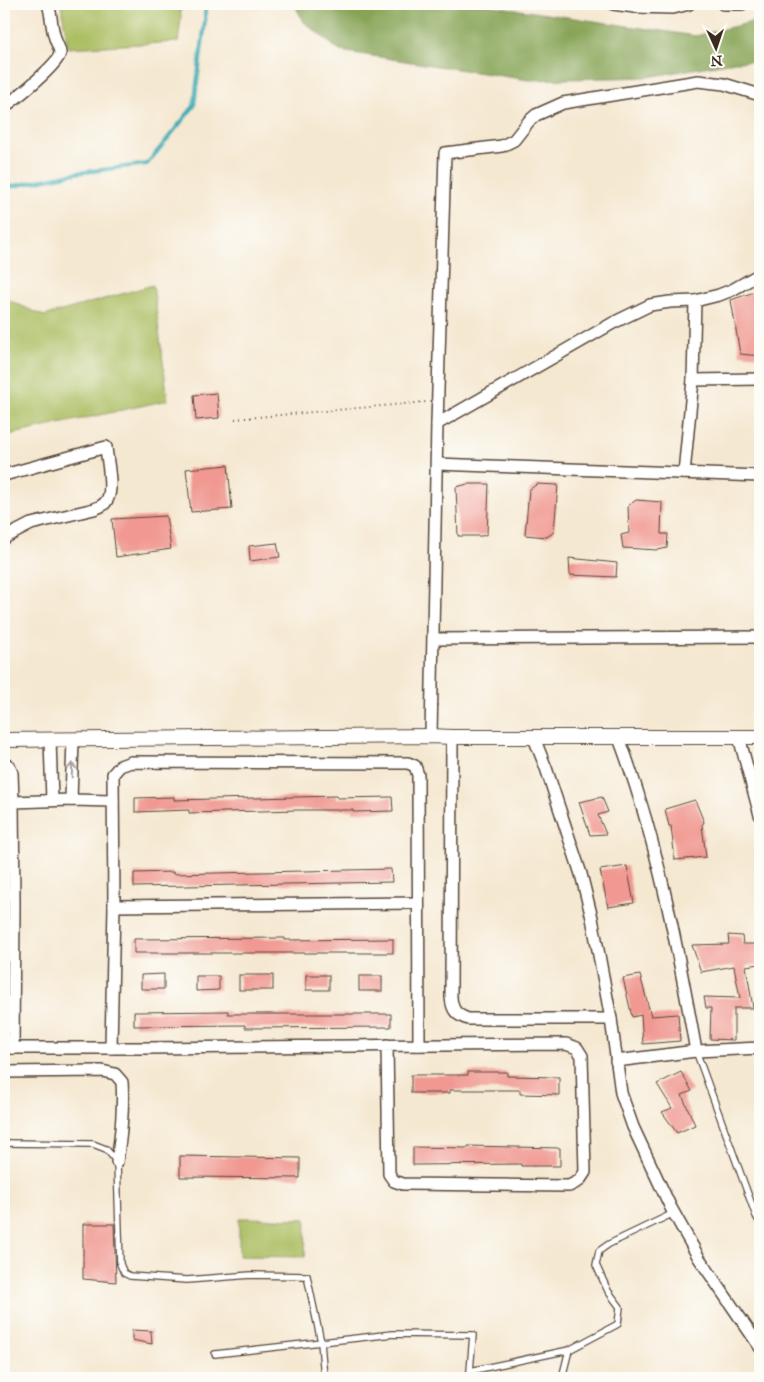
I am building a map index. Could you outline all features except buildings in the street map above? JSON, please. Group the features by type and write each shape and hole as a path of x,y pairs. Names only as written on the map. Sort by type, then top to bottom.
{"street":[{"path":"4,107 45,72 59,56 48,4"},
{"path":"613,4 635,7 673,8 689,4"},
{"path":"723,4 742,4"},
{"path":"431,736 444,153 509,144 536,115 563,103 698,81 724,84 760,95"},
{"path":"437,424 613,323 650,305 694,301 732,290 760,274"},
{"path":"684,473 693,380 694,301"},
{"path":"693,380 760,379"},
{"path":"4,475 106,447 110,492 103,506 30,524 4,538"},
{"path":"437,464 760,476"},
{"path":"434,639 760,637"},
{"path":"4,740 431,736 452,738 760,737"},
{"path":"739,737 760,815"},
{"path":"452,738 451,1006 454,1012 468,1019 611,1019"},
{"path":"534,738 546,768 581,874 592,918 611,1019 621,1093 633,1128 674,1213 699,1258 760,1347"},
{"path":"619,738 660,869 682,970 696,1051"},
{"path":"50,740 52,800"},
{"path":"71,800 73,740"},
{"path":"111,1048 114,906 113,774 120,766 131,762 408,762 415,766 418,775 419,1045"},
{"path":"4,763 9,766 12,773 13,802 9,905 8,1048 111,1048 388,1045 566,1044 577,1048 582,1056 585,1172 579,1181 569,1186 403,1184 394,1181 389,1174 388,1045"},
{"path":"13,802 52,800 113,801"},
{"path":"114,906 418,903"},
{"path":"616,1061 696,1051 760,1048"},
{"path":"4,1072 102,1071 115,1074 122,1082 123,1096 122,1132 117,1162"}],"lane":[{"path":"696,1051 760,1222"},
{"path":"4,1143 93,1144 106,1149 117,1162 120,1264 124,1273 130,1276 187,1280 251,1276 307,1276 321,1342 324,1378"},
{"path":"470,1371 569,1350 618,1324 620,1307 608,1290 596,1265 599,1251 609,1244 674,1213"},
{"path":"215,1354 393,1334 473,1334 469,1378"},
{"path":"562,1378 569,1350"}],"path":[{"path":"235,419 438,400"}],"green space":[{"path":"61,4 180,4 181,18 178,42 68,48"},
{"path":"294,4 486,5 696,36 760,20 760,61 733,62 648,77 528,80 340,51 304,22"},
{"path":"153,285 168,400 4,436 4,298 44,316"},
{"path":"239,1218 306,1219 305,1257 239,1256"}],"waterway":[{"path":"4,188 77,173 147,164 194,106 205,22 205,4"}]}
